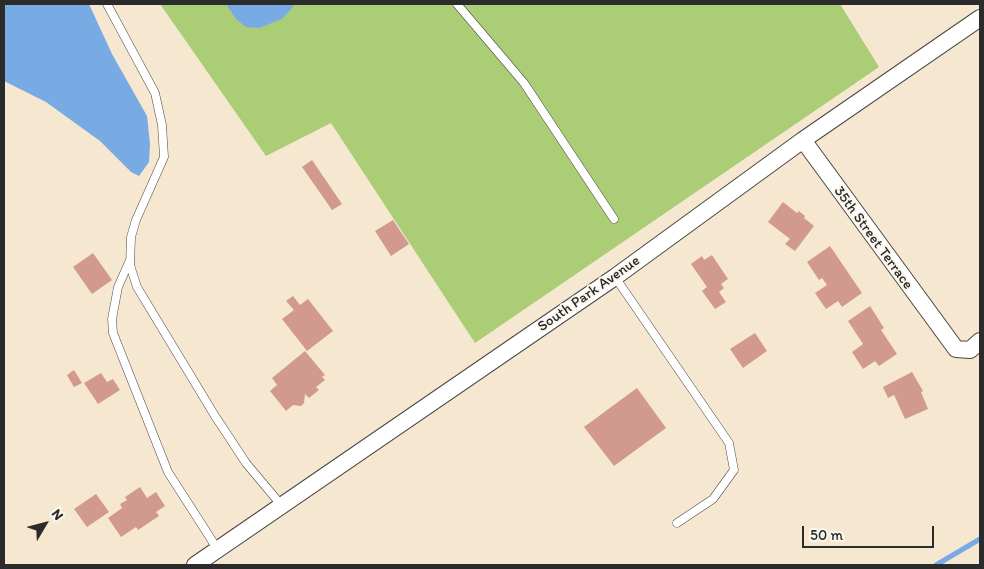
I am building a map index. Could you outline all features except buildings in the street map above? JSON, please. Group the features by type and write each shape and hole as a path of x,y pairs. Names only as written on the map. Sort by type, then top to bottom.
{"street":[{"name":"South Park Avenue","path":"195,565 615,277 803,140 980,18"},
{"name":"35th Street Terrace","path":"803,140 956,349 970,350 980,341"}],"lane":[{"path":"107,4 155,93 162,125 164,157 136,220 131,237 130,260 136,287 236,448 282,506"},
{"path":"456,4 524,83 614,220"},
{"path":"130,260 118,287 112,319 113,333 168,472 218,550"},
{"path":"615,277 729,443 734,470 713,499 677,524"}],"green space":[{"path":"160,4 840,4 879,67 475,343 331,123 266,156"}],"water":[{"path":"4,4 89,4 112,54 147,116 150,144 149,162 139,176 131,172 100,141 46,102 4,81"},
{"path":"226,4 293,4 293,7 282,19 259,28 246,27 236,19"}],"waterway":[{"path":"936,565 980,539"}]}
